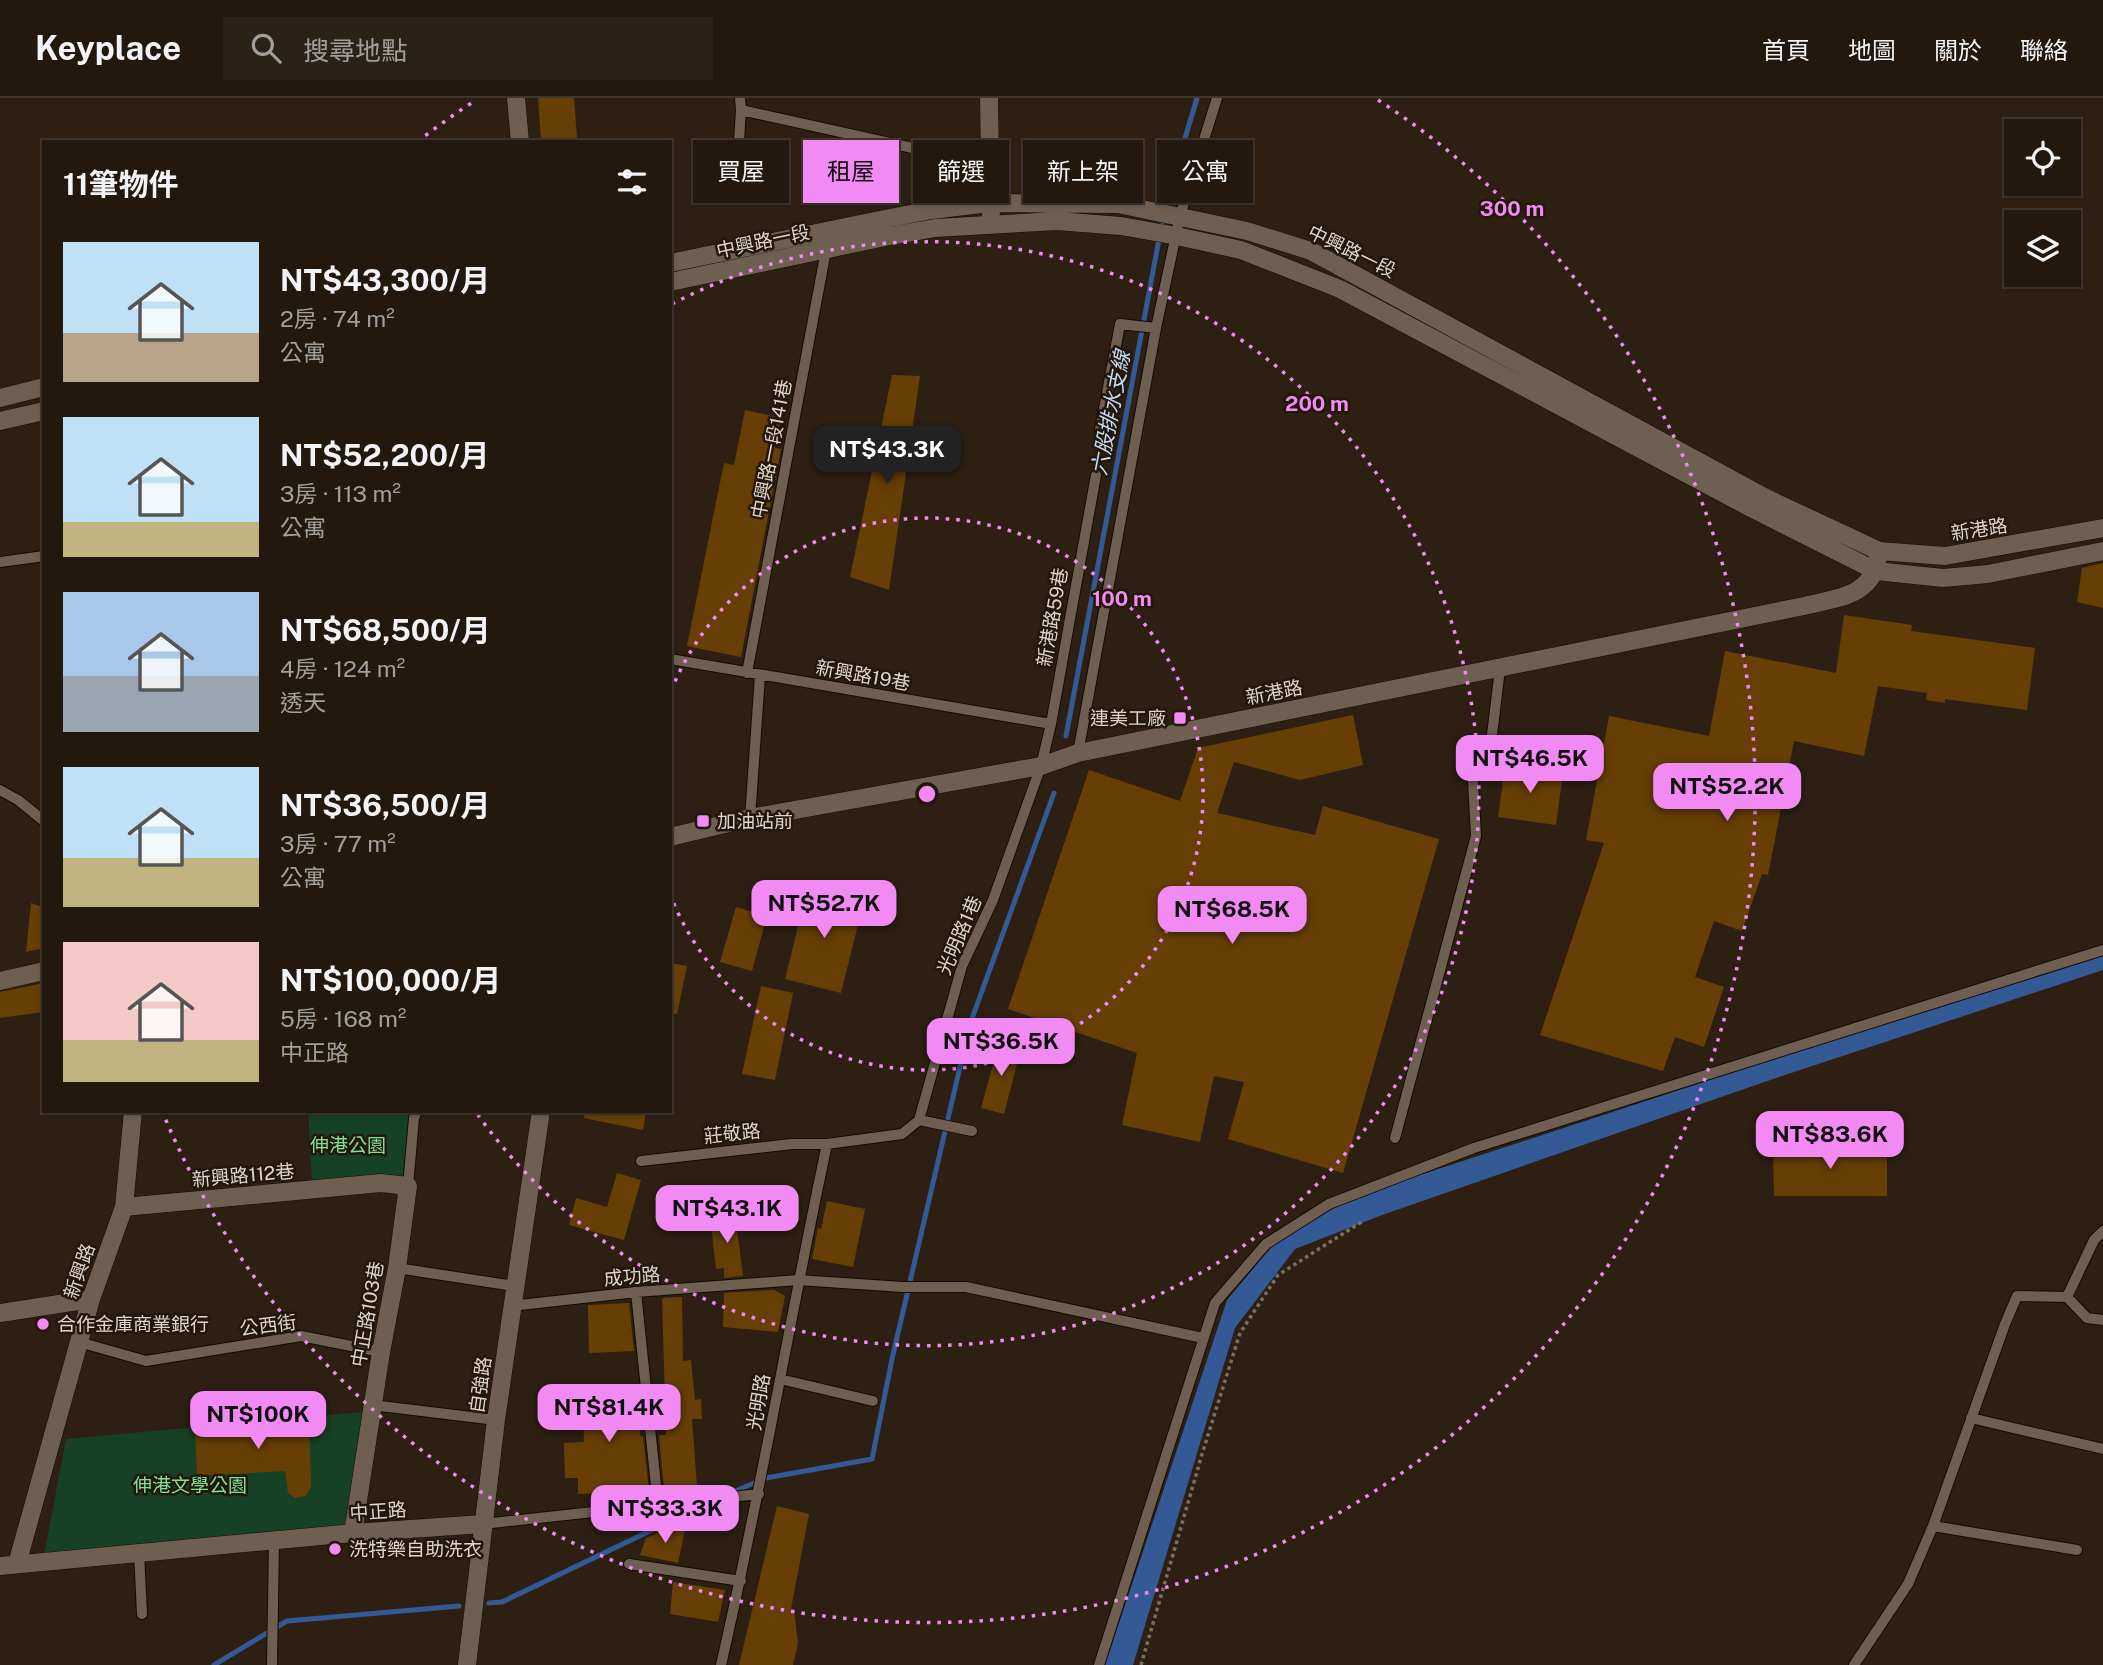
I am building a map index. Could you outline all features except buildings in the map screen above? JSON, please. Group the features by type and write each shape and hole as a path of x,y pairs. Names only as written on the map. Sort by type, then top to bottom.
{"street":[{"path":"516,98 520,140"},
{"path":"989,98 989,140"},
{"path":"990,203 991,224"},
{"name":"中興路一段","path":"672,281 931,210 990,203 1118,204 1180,216 1247,231 1311,251 1764,496 1878,551"},
{"name":"中興路一段","path":"672,262 826,239 935,228 1057,221 1121,226 1241,250 1340,289 1751,508 1876,570"},
{"path":"0,398 42,388"},
{"path":"0,421 42,411"},
{"name":"新港路","path":"1878,551 1945,556 2103,528"},
{"path":"1878,551 1876,570 1943,578 1989,574 2103,551"},
{"name":"新港路","path":"672,837 750,818 1041,765 1078,753 1500,669 1841,597 1863,588 1876,570"},
{"path":"0,981 42,971"},
{"name":"新興路","path":"8,1565 91,1300 124,1207 133,1113"},
{"name":"自強路","path":"467,1665 511,1306 541,1113"},
{"name":"新興路112巷","path":"124,1207 382,1183 408,1186"},
{"name":"中正路103巷","path":"353,1533 408,1186"},
{"path":"0,1313 91,1300"},
{"name":"中正路","path":"8,1565 353,1533 483,1524"}],"lane":[{"path":"1078,753 1156,328 1180,216 1217,98"},
{"path":"739,140 740,104 913,146"},
{"name":"中興路一段141巷","path":"747,673 826,239"},
{"path":"1100,430 1120,324 1156,328"},
{"name":"新港路59巷","path":"1041,765 1051,724 1096,475"},
{"path":"0,562 42,556"},
{"name":"新興路19巷","path":"672,659 1051,724"},
{"path":"1395,1138 1476,836 1472,764 1491,743 1500,669"},
{"path":"750,818 760,675"},
{"name":"光明路1巷","path":"919,1121 962,966 993,900 1041,765"},
{"path":"0,790 18,800 42,819"},
{"path":"1099,1665 1215,1303 1266,1244 1329,1203 1474,1148 2103,950"},
{"path":"408,1186 416,1113"},
{"path":"827,1144 902,1134 919,1121 972,1131"},
{"name":"莊敬路","path":"642,1161 792,1144 827,1144"},
{"name":"光明路","path":"721,1665 741,1581 798,1280 827,1144"},
{"path":"2067,1297 2094,1240 2103,1231"},
{"path":"397,1268 514,1286"},
{"name":"成功路","path":"511,1306 636,1292 798,1280 903,1287 966,1287 1203,1338"},
{"path":"636,1292 658,1505"},
{"path":"1854,1665 1908,1584 1933,1526 2017,1296 2067,1297 2087,1318 2103,1320"},
{"name":"公西街","path":"79,1342 146,1361 301,1336 381,1352"},
{"path":"780,1379 873,1401"},
{"path":"372,1405 496,1420"},
{"path":"1971,1418 2103,1449"},
{"name":"中正路","path":"483,1524 736,1496 759,1491"},
{"path":"1933,1526 2077,1550"},
{"path":"272,1665 274,1541"},
{"path":"139,1553 142,1614"},
{"path":"629,1564 741,1581"}],"path":[{"path":"1141,1665 1202,1451 1240,1334 1278,1275 1363,1221"}],"green space":[{"name":"伸港公園","path":"308,1113 413,1113 405,1176 312,1180"},
{"name":"伸港文學公園","path":"364,1412 349,1528 44,1555 66,1439"}],"water":[{"path":"2103,951 2103,970 1773,1079 1382,1215 1295,1249 1235,1328 1133,1665 1105,1665 1227,1300 1273,1245 1350,1198"}],"waterway":[{"name":"六股排水支線","path":"1066,736 1166,202 1197,98"},
{"path":"728,1494 766,1478 872,1459 892,1359 970,1024 1054,793"},
{"path":"489,1603 502,1602 706,1504"},
{"path":"214,1665 287,1621 459,1606"}],"place":[{"name":"連美工廠","path":"1180,718"},
{"name":"加油站前","path":"703,821"},
{"name":"合作金庫商業銀行","path":"43,1324"},
{"name":"洗特樂自助洗衣","path":"335,1549"}]}
